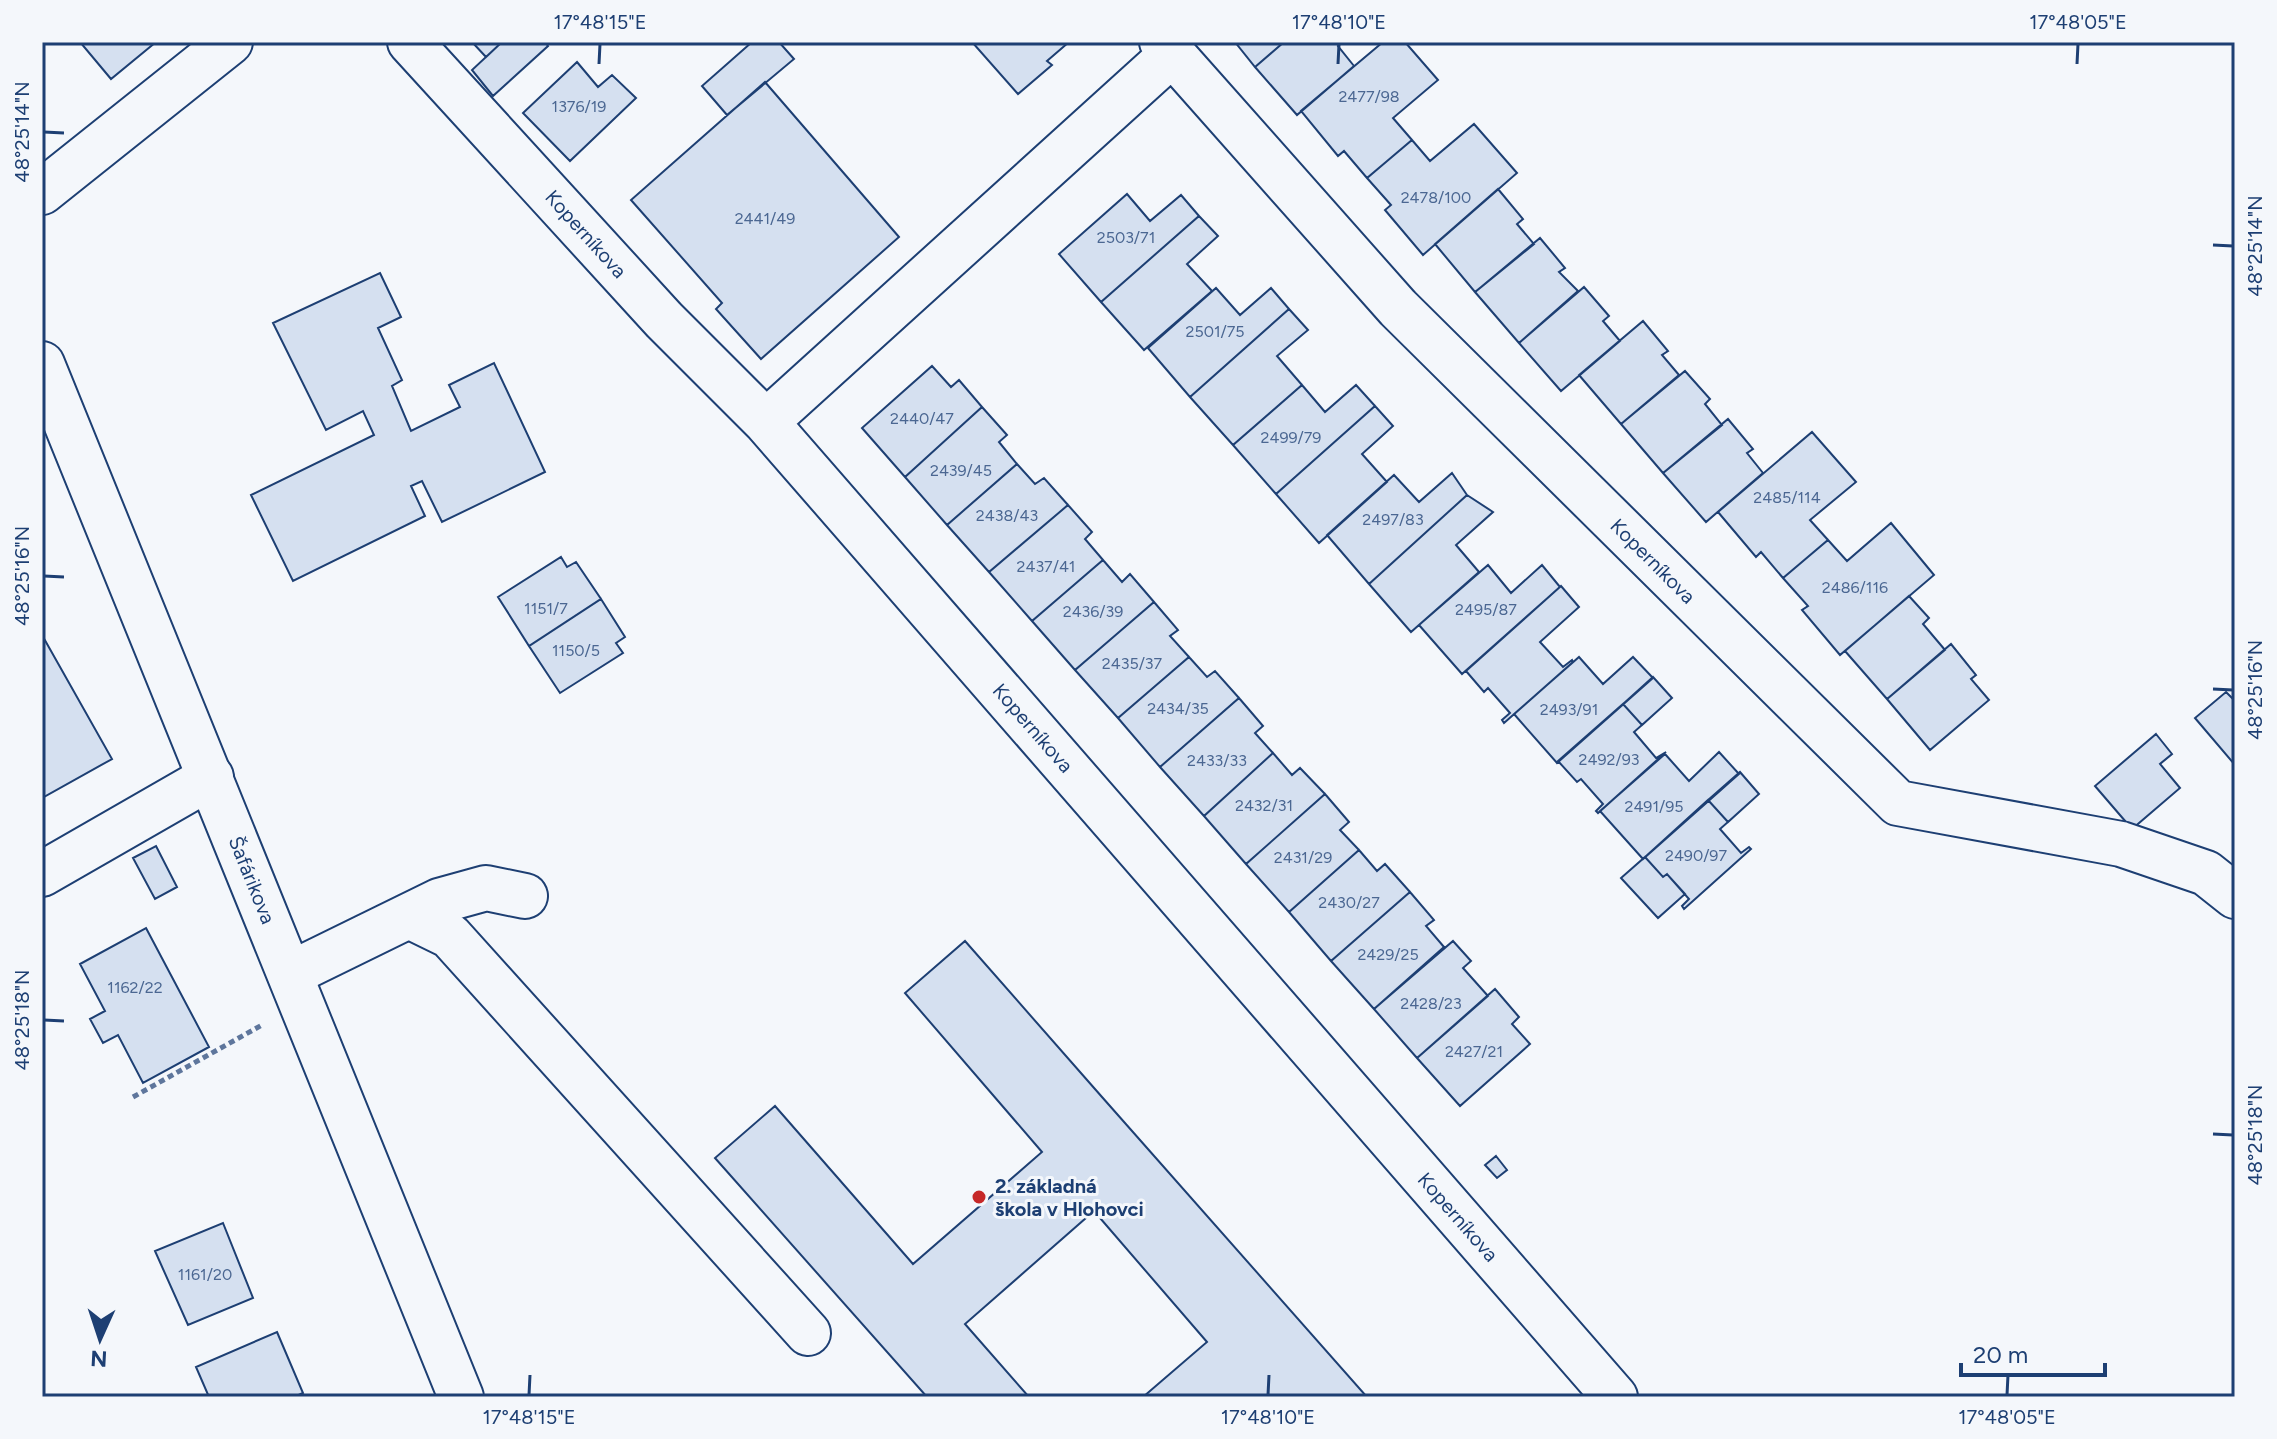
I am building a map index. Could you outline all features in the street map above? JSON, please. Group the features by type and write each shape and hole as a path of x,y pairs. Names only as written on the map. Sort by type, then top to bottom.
{"street":[{"path":"42,192 230,42"},
{"name":"Koperníkova","path":"410,42 664,320 766,422 1615,1397"},
{"name":"Koperníkova","path":"766,422 1167,48 1398,308 1898,803 2121,844 2206,873 2235,896"},
{"name":"Šafárikova","path":"42,364 461,1397"},
{"path":"42,874 211,777"},
{"path":"296,988 409,916 439,901 486,888 525,896"},
{"path":"409,916 450,936 808,1333"}],"path":[{"path":"133,1097 296,988"}],"building":[{"path":"80,42 156,42 111,79"},
{"path":"472,42 502,42 486,57"},
{"path":"502,42 545,42 548,46 493,96 472,70"},
{"path":"752,42 779,42 794,59 727,115 702,86"},
{"path":"972,42 1069,42 1047,61 1052,65 1018,94"},
{"path":"1235,42 1284,42 1255,67"},
{"path":"1284,42 1342,42 1338,46 1354,66 1297,115 1255,67"},
{"path":"1383,42 1405,42 1438,80 1393,118 1412,140 1367,178 1344,151 1338,156 1301,111"},
{"path":"577,62 598,87 612,75 636,98 570,161 523,113"},
{"path":"765,82 899,237 761,359 716,309 722,303 631,200"},
{"path":"1474,124 1517,173 1423,255 1385,210 1391,205 1367,178 1412,140 1430,161"},
{"path":"1498,189 1523,219 1517,224 1534,244 1475,292 1435,244"},
{"path":"1127,194 1150,221 1181,195 1199,216 1101,302 1059,254"},
{"path":"1199,216 1218,236 1187,264 1212,291 1144,350 1101,302"},
{"path":"1540,238 1565,268 1559,272 1578,291 1519,343 1475,292"},
{"path":"380,273 401,317 378,328 402,380 392,386 411,431 460,407 449,385 494,363 545,472 442,522 422,481 411,486 425,516 293,581 251,495 374,435 363,411 326,430 273,323"},
{"path":"1584,287 1609,316 1603,321 1620,341 1561,391 1519,343"},
{"path":"1216,288 1240,315 1271,288 1289,309 1190,397 1148,348"},
{"path":"1289,309 1308,330 1277,356 1302,385 1233,445 1190,397"},
{"path":"1643,321 1668,351 1662,355 1679,375 1621,424 1579,375"},
{"path":"932,366 951,387 959,380 982,407 905,477 862,428"},
{"path":"1685,371 1710,399 1705,404 1722,425 1663,473 1621,424"},
{"path":"1302,385 1325,412 1356,385 1375,406 1276,494 1233,445"},
{"path":"1375,406 1393,426 1362,454 1387,482 1319,543 1276,494"},
{"path":"982,407 1007,435 999,442 1017,464 947,525 905,477"},
{"path":"1728,419 1753,449 1747,453 1763,473 1706,522 1663,473"},
{"path":"1812,432 1856,482 1810,520 1828,540 1783,578 1761,552 1756,557 1718,512"},
{"path":"1017,464 1035,484 1044,478 1068,505 989,572 947,525"},
{"path":"1452,473 1467,495 1369,584 1327,535 1394,475 1419,502"},
{"path":"1467,495 1493,512 1456,545 1479,572 1411,632 1369,584"},
{"path":"1068,505 1092,532 1085,539 1103,560 1032,621 989,572"},
{"path":"1891,523 1934,575 1840,655 1802,610 1808,606 1783,578 1828,540 1847,561"},
{"path":"561,557 567,567 576,562 601,599 529,646 498,597"},
{"path":"1103,560 1122,582 1130,574 1154,602 1075,670 1032,621"},
{"path":"1488,565 1511,593 1542,565 1560,587 1462,674 1419,625"},
{"path":"1561,586 1579,607 1540,642 1563,667 1573,662 1504,723 1502,720 1510,713 1488,688 1484,692 1466,671"},
{"path":"1909,596 1929,618 1923,624 1945,650 1887,699 1845,651"},
{"path":"601,599 625,637 616,643 623,653 560,693 529,646"},
{"path":"1154,602 1178,630 1170,636 1189,657 1118,718 1075,670"},
{"path":"42,635 112,759 42,798"},
{"path":"1951,644 1976,675 1971,679 1989,700 1930,750 1887,699"},
{"path":"1189,657 1207,677 1215,671 1239,698 1160,767 1118,718"},
{"path":"1579,657 1603,684 1633,657 1653,678 1557,763 1514,714"},
{"path":"1653,677 1672,698 1642,725 1623,704"},
{"path":"2226,692 2235,701 2235,765 2195,718"},
{"path":"1239,698 1263,726 1255,733 1273,753 1204,816 1160,767"},
{"path":"1623,704 1642,725 1634,732 1656,758 1666,752 1598,813 1596,811 1603,804 1581,779 1577,782 1558,761"},
{"path":"2156,734 2172,754 2160,764 2180,788 2132,829 2095,786"},
{"path":"1719,752 1739,774 1643,859 1600,811 1665,754 1689,781"},
{"path":"1273,753 1292,775 1300,768 1325,794 1246,864 1204,816"},
{"path":"1740,772 1759,794 1728,822 1708,800"},
{"path":"1325,794 1349,822 1340,830 1359,850 1289,912 1246,864"},
{"path":"1708,800 1728,822 1720,829 1741,853 1749,847 1751,849 1684,909 1682,906 1689,899 1667,874 1663,877 1645,857"},
{"path":"156,846 177,887 155,899 133,858"},
{"path":"1359,850 1377,871 1385,864 1410,892 1331,961 1289,912"},
{"path":"1645,857 1663,877 1667,874 1685,894 1658,918 1621,878"},
{"path":"1410,892 1434,920 1426,926 1444,947 1374,1009 1331,961"},
{"path":"146,928 209,1047 143,1083 118,1035 103,1043 90,1019 105,1011 80,964"},
{"path":"965,941 1367,1397 1143,1397 1207,1342 1094,1211 965,1324 1029,1397 927,1397 715,1158 775,1106 913,1264 1042,1152 905,993"},
{"path":"1453,941 1471,961 1463,968 1488,996 1417,1058 1374,1009"},
{"path":"1495,989 1519,1017 1512,1024 1530,1044 1460,1106 1417,1058"},
{"path":"1496,1156 1507,1170 1497,1178 1485,1165"},
{"path":"223,1223 253,1298 188,1325 155,1251"},
{"path":"277,1332 303,1393 294,1397 209,1397 196,1367"}],"place":[{"name":"2. základná škola v Hlohovci","path":"979,1197"}]}
